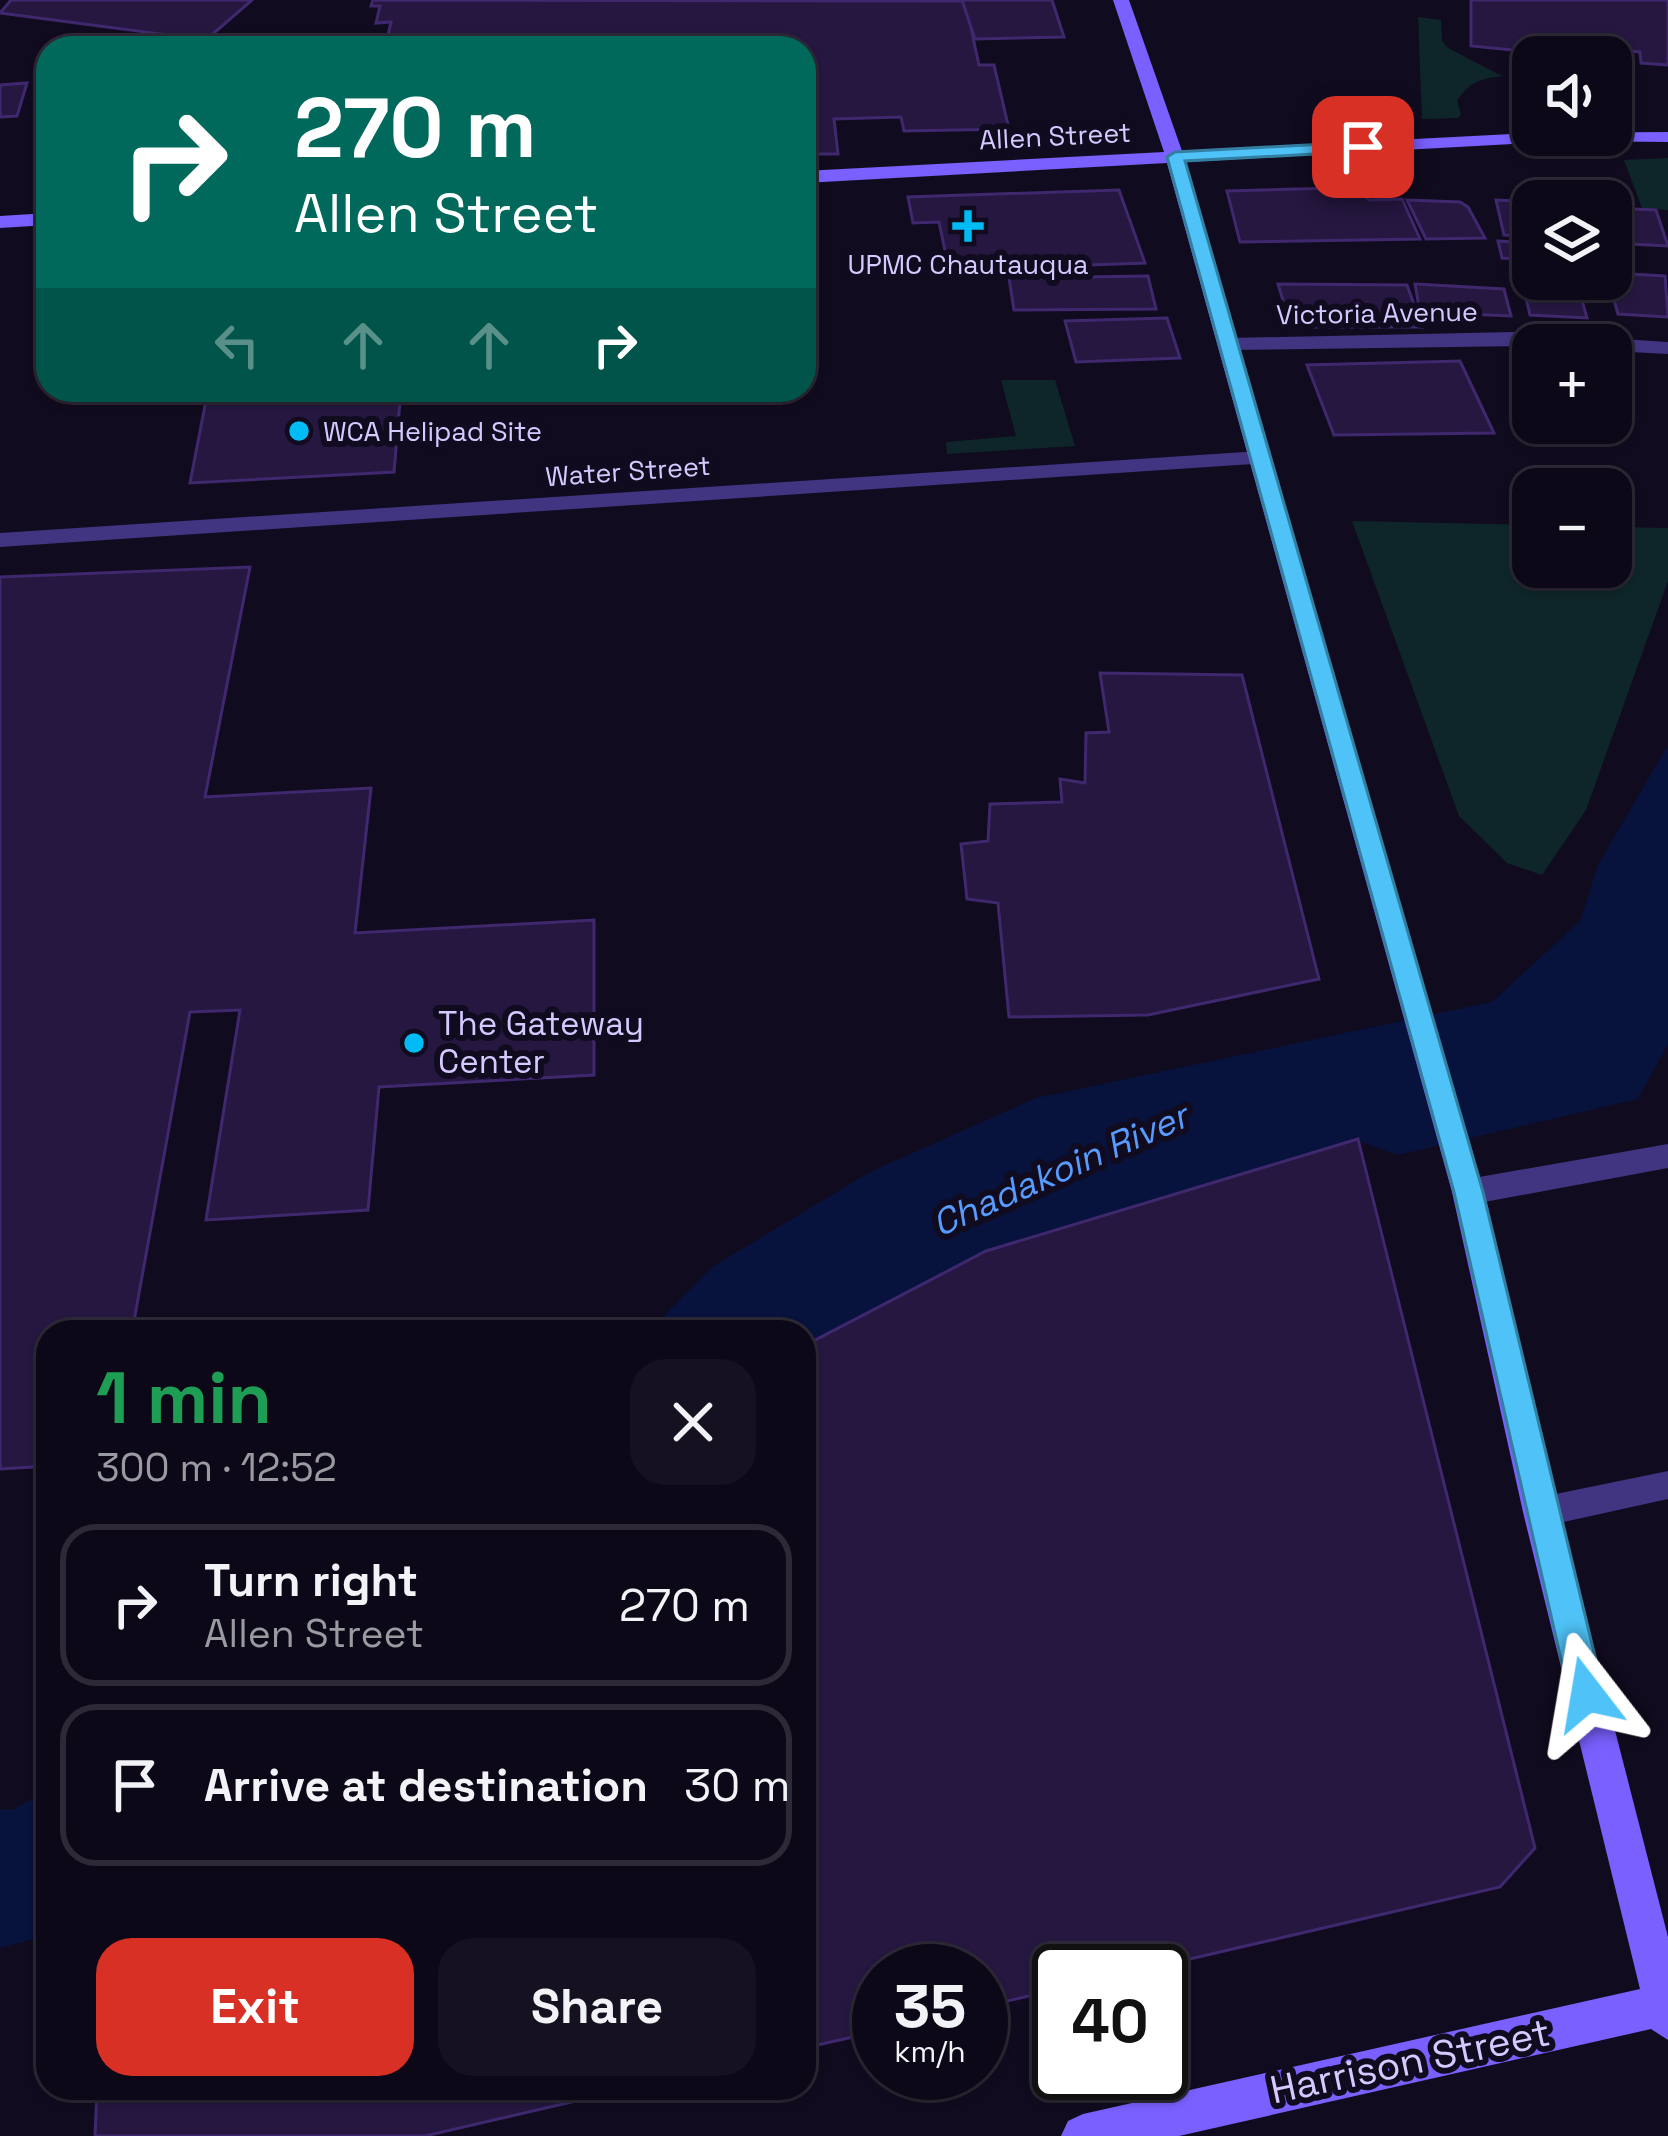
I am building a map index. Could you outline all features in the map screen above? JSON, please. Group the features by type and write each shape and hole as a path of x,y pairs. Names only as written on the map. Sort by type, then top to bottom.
{"street":[{"path":"1121,0 1175,157 1230,344 1458,1155 1541,1511 1667,2009"},
{"name":"Allen Street","path":"816,177 1560,136 1668,137"},
{"path":"0,222 36,220"},
{"name":"Victoria Avenue","path":"1230,344 1513,338 1668,348"},
{"name":"Water Street","path":"0,540 1260,458"},
{"path":"1468,1192 1668,1156"},
{"name":"Harrison Street","path":"1083,2136 1667,2009"}],"lane":[{"path":"1541,1511 1668,1485"}],"green space":[{"path":"1418,17 1441,20 1442,41 1448,48 1502,76 1466,89 1457,101 1458,118 1422,119"},
{"path":"1668,158 1668,210 1642,208 1624,160"},
{"path":"1001,380 1055,380 1075,446 947,454 946,442 1016,436"},
{"path":"1352,521 1512,525 1512,588 1632,588 1632,527 1668,528 1668,581 1586,810 1542,875 1507,863 1459,816"}],"water":[{"name":"Chadakoin River","path":"1668,745 1668,1044 1638,1099 1397,1155 1357,1140 816,1342 816,1320 660,1320 712,1267 870,1172 1036,1098 1492,1002 1580,921 1598,865"},
{"path":"36,1797 36,1938 0,1948 0,1809 12,1810"}],"building":[{"path":"11,0 252,0 211,36 175,36 0,13"},
{"path":"373,0 965,1 979,65 994,65 1009,129 904,131 901,117 834,119 838,154 816,154 816,36 388,36 391,22 376,23 380,6 371,6"},
{"path":"962,0 1052,0 1064,37 975,39"},
{"path":"1471,0 1668,0 1668,65 1641,63 1640,52 1632,51 1632,36 1512,36 1512,50 1471,46"},
{"path":"27,83 17,116 0,117 0,85"},
{"path":"1334,188 1340,194 1358,193 1370,200 1402,199 1420,239 1240,242 1227,191"},
{"path":"1119,190 1145,263 949,270 939,222 913,223 908,197"},
{"path":"1407,200 1460,202 1468,207 1485,238 1426,239"},
{"path":"1496,200 1512,201 1512,235 1504,235"},
{"path":"1632,209 1656,210 1668,246 1632,244"},
{"path":"1498,241 1512,242 1512,259 1502,258"},
{"path":"1632,274 1665,276 1668,317 1618,314 1614,300 1632,300"},
{"path":"1148,276 1156,309 1014,310 1009,278"},
{"path":"1278,284 1407,285 1422,327 1291,327"},
{"path":"1415,284 1504,289 1511,316 1420,312"},
{"path":"1526,300 1582,300 1587,318 1530,315"},
{"path":"1167,318 1180,358 1076,362 1065,321"},
{"path":"1460,361 1494,433 1334,435 1307,365"},
{"name":"WCA Helipad Site","path":"206,402 400,402 394,472 190,483"},
{"name":"The Gateway Center","path":"250,567 205,797 371,788 355,933 594,920 594,1075 379,1087 368,1210 206,1220 240,1010 190,1012 134,1320 36,1320 36,1467 0,1469 0,577"},
{"path":"1100,673 1242,675 1319,979 1148,1015 1009,1017 998,903 967,899 961,844 988,841 990,804 1062,802 1060,779 1085,783 1086,733 1109,732"},
{"path":"1358,1139 1535,1848 1500,1887 1188,1959 1188,1944 1032,1944 1032,1995 1008,2001 1008,1944 852,1944 852,2037 816,2045 816,1340 986,1251"},
{"path":"96,2100 580,2100 425,2136 95,2136"}],"place":[{"name":"UPMC Chautauqua","path":"968,226"},
{"name":"WCA Helipad Site","path":"299,431"},
{"name":"The Gateway Center","path":"414,1043"}],"route":[{"path":"1363,147 1175,157 1468,1192 1587,1694"}]}
